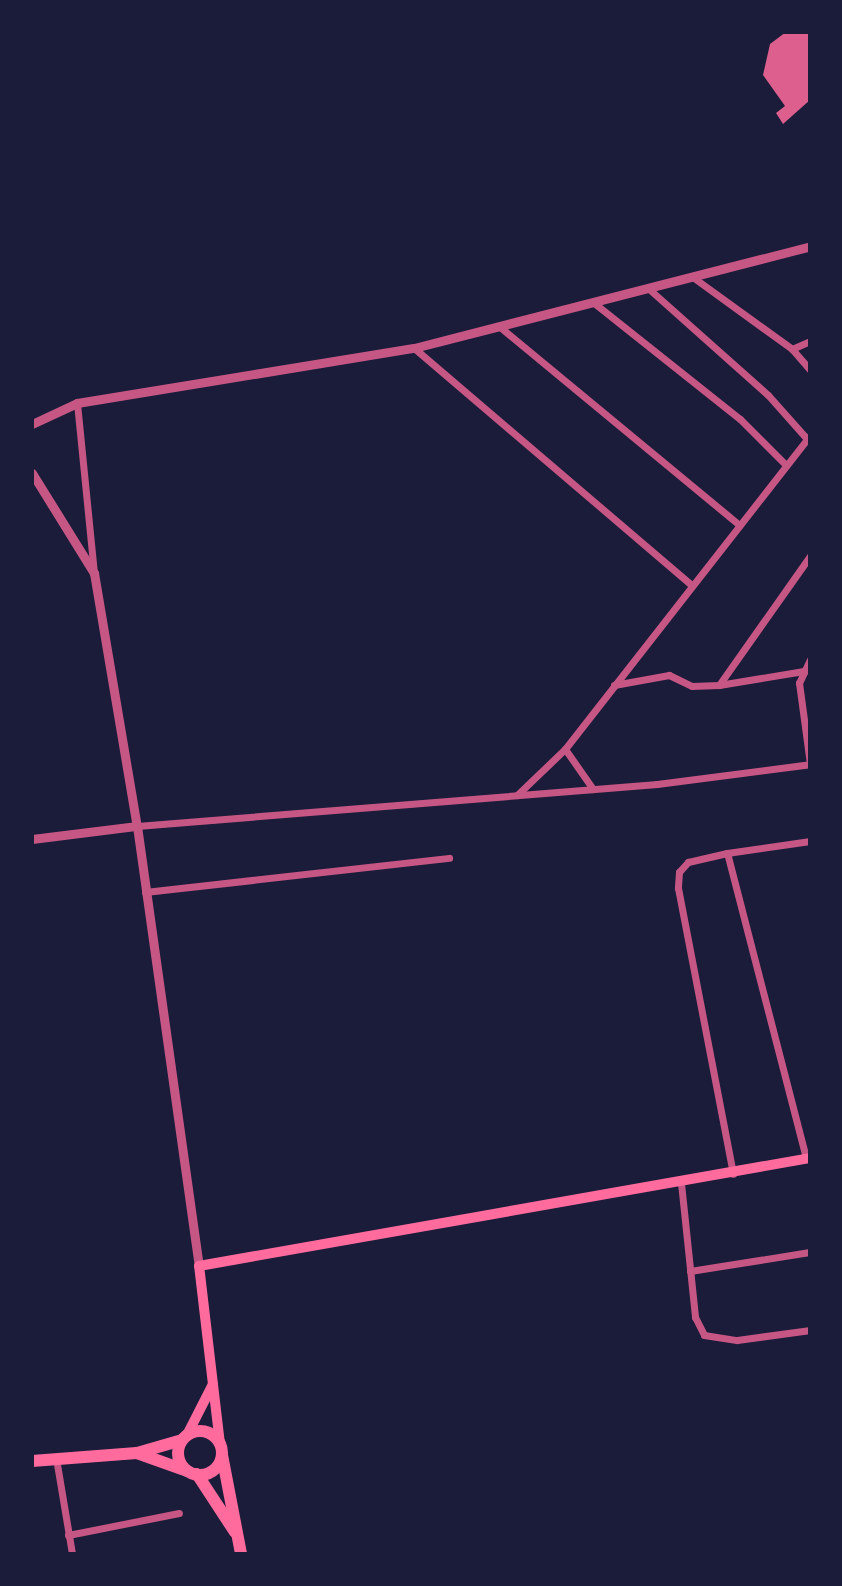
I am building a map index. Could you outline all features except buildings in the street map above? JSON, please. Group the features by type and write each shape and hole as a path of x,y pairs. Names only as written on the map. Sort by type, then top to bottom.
{"main road":[{"path":"241,1554 221,1448 199,1266 733,1175 808,1158"},
{"path":"214,1382 184,1438 179,1458 239,1538"},
{"path":"32,1461 137,1453 202,1431 221,1448"},
{"path":"137,1453 193,1473 214,1469 221,1448"}],"street":[{"path":"32,424 77,403 414,348 810,246"},
{"path":"694,278 792,349 810,370"},
{"path":"517,795 565,749 690,584 809,437 768,395 649,289"},
{"path":"594,303 740,419 786,465"},
{"path":"500,327 739,525"},
{"path":"792,349 810,341"},
{"path":"414,348 690,584"},
{"path":"77,403 94,573 137,826 199,1266"},
{"path":"32,473 94,573"},
{"path":"719,685 810,556"},
{"path":"32,839 137,826 594,790 810,764 806,671 810,659"},
{"path":"602,697 617,682 669,675 692,686 719,685 806,671"},
{"path":"565,749 594,790"},
{"path":"733,1175 678,888 679,872 688,862 810,841"},
{"path":"727,853 808,1158"},
{"path":"145,892 449,858"},
{"path":"681,1183 695,1317 709,1339 737,1340 810,1330"},
{"path":"690,1271 810,1252"},
{"path":"56,1458 72,1554"},
{"path":"68,1535 179,1513"}]}
